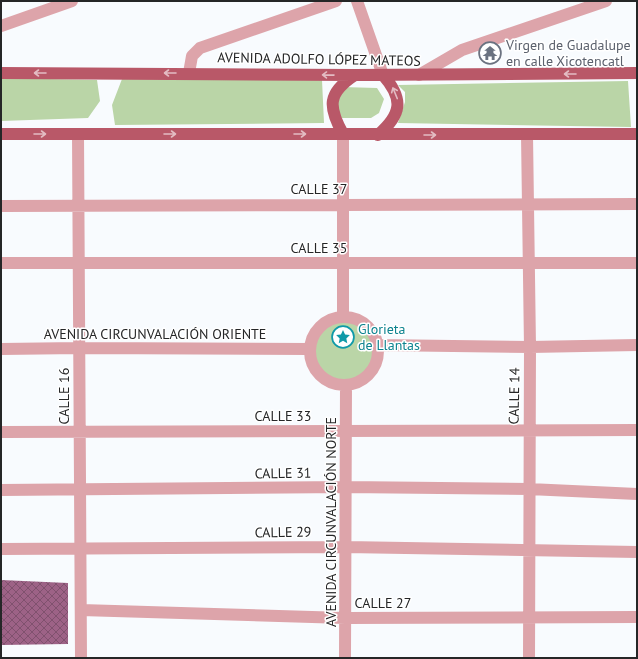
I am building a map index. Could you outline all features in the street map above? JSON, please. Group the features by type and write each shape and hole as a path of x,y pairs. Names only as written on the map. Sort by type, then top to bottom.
{"main road":[{"name":"AVENIDA ADOLFO LÓPEZ MATEOS","path":"1,73 355,75 637,73"},
{"path":"343,134 332,113 331,103 342,83 355,75"},
{"path":"378,135 397,113 398,102 395,91 383,75"},
{"path":"1,134 637,134"}],"street":[{"path":"1,26 72,1"},
{"path":"189,73 192,56 200,48 336,1"},
{"path":"357,1 383,75"},
{"path":"420,75 462,50 606,1"},
{"name":"CALLE 16","path":"78,134 80,206 79,348 81,658"},
{"path":"343,134 343,317"},
{"name":"CALLE 14","path":"527,135 530,347 528,430 530,549 529,658"},
{"name":"CALLE 37","path":"1,206 637,204"},
{"name":"CALLE 35","path":"1,263 637,263"},
{"path":"343,317 361,322 372,332 377,345 377,357 374,367 367,376 357,383 346,385 336,384 320,375 312,363 310,349 312,339 317,330 324,323 333,319 343,317"},
{"path":"377,345 530,347 637,345"},
{"name":"AVENIDA CIRCUNVALACIÓN ORIENTE","path":"1,349 310,349"},
{"name":"AVENIDA CIRCUNVALACIÓN NORTE","path":"345,658 346,385"},
{"name":"CALLE 33","path":"1,432 80,433 637,430"},
{"name":"CALLE 31","path":"1,490 346,487 529,489 637,494"},
{"name":"CALLE 29","path":"1,549 80,550 346,547 637,552"},
{"name":"CALLE 27","path":"81,610 345,618 637,617"}],"green space":[{"path":"1,78 97,80 100,101 88,118 1,121"},
{"path":"122,79 322,80 324,123 115,125 112,105"},
{"path":"628,81 631,127 398,123 405,102 405,92 398,85"},
{"path":"342,87 377,88 384,99 379,113 371,118 342,118 333,111"},
{"path":"346,317 358,319 369,326 376,337 378,349 376,361 369,372 358,379 346,381 334,379 323,372 316,361 314,349 316,337 323,326 334,319"}],"building":[{"path":"1,580 68,583 68,644 1,645"}],"place":[{"name":"Virgen de Guadalupe en calle Xicotencatl","path":"490,53"},
{"name":"Glorieta de Llantas","path":"343,337"}]}
